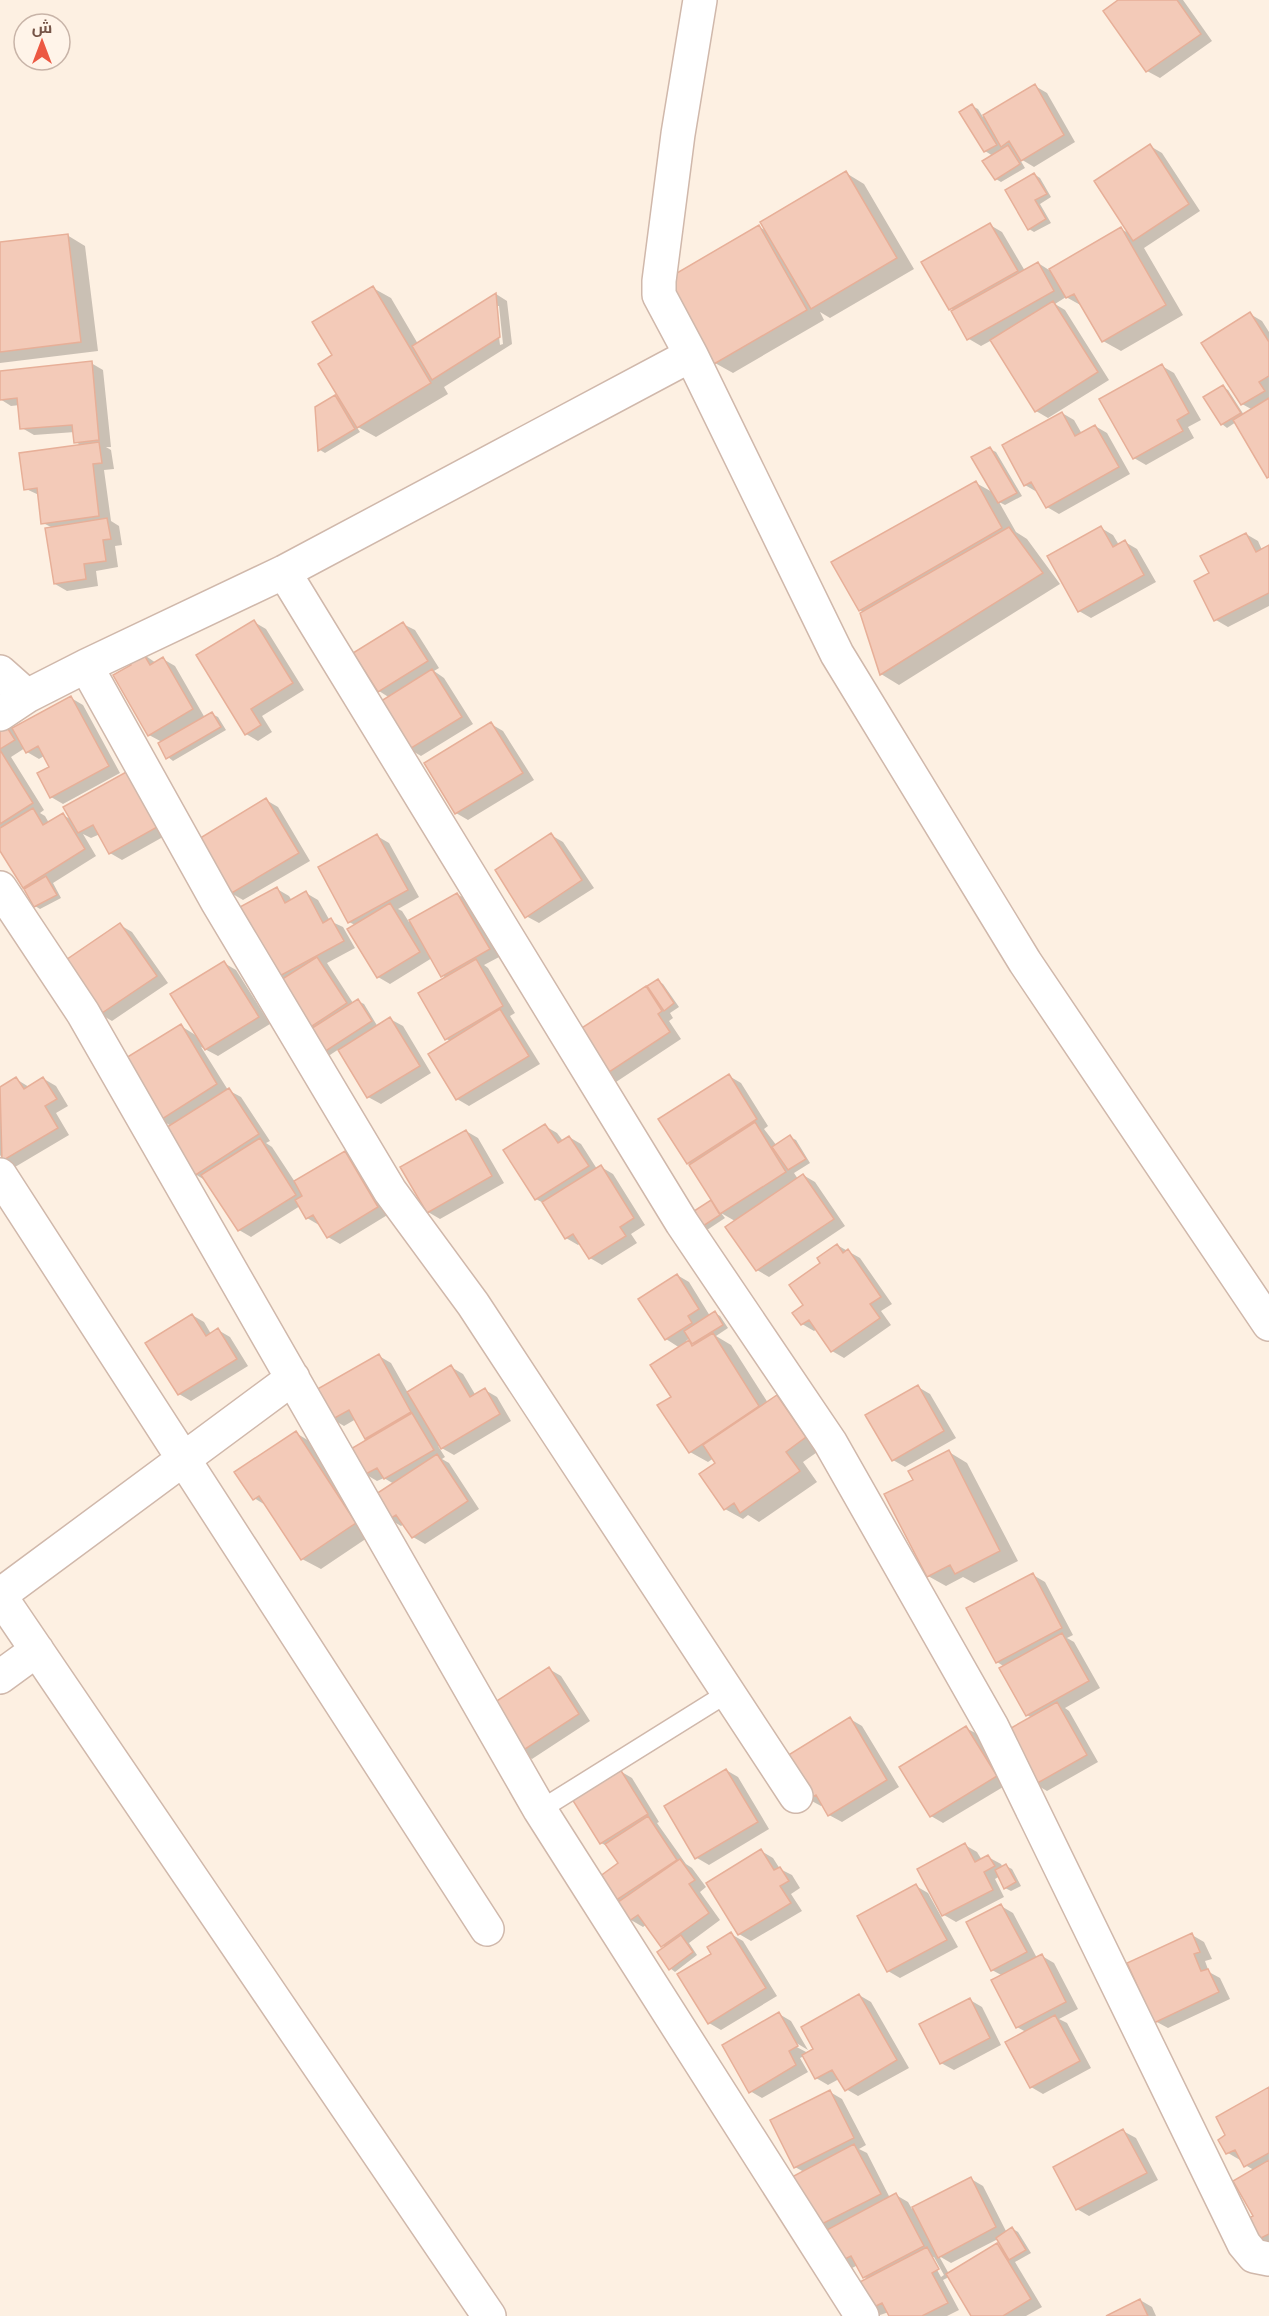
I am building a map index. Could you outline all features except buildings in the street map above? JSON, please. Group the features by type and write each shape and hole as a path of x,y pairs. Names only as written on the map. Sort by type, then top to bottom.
{"street":[{"path":"700,0 678,134 659,295 691,355 837,654 1024,962 1269,1324"},
{"path":"0,714 27,696 86,666 284,572 691,355"},
{"path":"284,572 682,1223 830,1442 992,1727 1244,2244 1254,2256 1269,2259"},
{"path":"86,666 217,901 390,1191 472,1304 796,1796"},
{"path":"0,672 27,696"},
{"path":"0,888 83,1013 540,1810 862,2316"},
{"path":"0,1175 487,1929"},
{"path":"292,1378 0,1595 489,2316"},
{"path":"0,1677 37,1650"}],"lane":[{"path":"540,1810 729,1692"}]}
